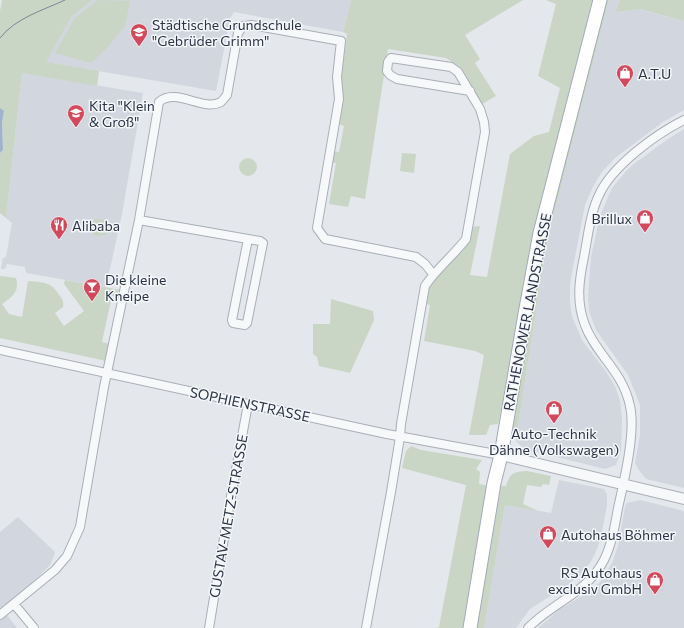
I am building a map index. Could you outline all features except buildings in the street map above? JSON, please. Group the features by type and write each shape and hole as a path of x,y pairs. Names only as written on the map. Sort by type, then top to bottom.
{"main road":[{"name":"RATHENOWER LANDSTRASSE","path":"470,628 494,483 501,455 523,322 540,233 600,0"}],"street":[{"path":"0,615 54,570 67,556 80,527 107,373 139,220 159,102 164,98 171,97 212,104 221,102 227,95 238,33 243,26 252,25 341,41 337,77 339,99 317,228 325,239 416,257 425,264 433,274"},
{"path":"366,628 391,492 401,424 425,286 433,274 466,239 485,132 480,109 470,91 458,72 450,67 391,58 388,62 387,71 390,75 397,79 470,91"},
{"path":"528,628 548,610 586,584 595,576 608,552 623,484 631,431 631,408 621,380 589,334 584,324 578,295 593,211 603,186 619,166 667,130 684,120"},
{"path":"139,220 260,241 263,243 247,323 245,325 233,323 232,320 248,239"},
{"name":"SOPHIENSTRASSE","path":"0,350 400,437 501,455"},
{"name":"GUSTAV-METZ-STRASSE","path":"209,628 248,404"},
{"path":"501,455 684,499"},
{"path":"14,604 34,628"}],"shaded area":[{"name":"Städtische Grundschule \"Gebrüder Grimm\"","path":"93,0 351,0 343,32 234,12 230,18 216,91 45,62 72,16"},
{"path":"609,0 620,0 617,12 639,9 684,21 684,110 663,122 615,158 601,173 585,205 570,285 570,302 572,316 582,340 607,373 615,386 620,400 622,419 621,451 616,465 605,469 525,449 516,441 547,241"},
{"name":"Kita \"Klein & Groß\"","path":"22,73 143,93 122,214 106,287 26,273 25,267 7,264 5,269 1,269 3,258 6,257 12,223 6,218"},
{"path":"684,129 684,488 646,479 635,463 640,435 640,405 628,375 596,330 589,311 588,296 591,257 600,216 612,188 626,171 635,163"},
{"path":"559,480 604,489 607,494 607,506 600,541 595,554 590,563 579,576 530,609 516,628 484,628 505,505 551,513"},
{"path":"640,500 684,511 684,628 538,628 559,610 588,592 600,582 612,563 618,546 625,507 627,503"},
{"path":"18,517 55,552 51,564 4,611 17,628 0,628 0,532"}],"green space":[{"path":"2,0 93,0 72,16 46,62 99,71 97,86 22,73 6,218 0,213 0,153 3,150 2,123 4,112 0,108 0,11"},
{"path":"98,0 130,1 125,26 105,50 91,63 55,53 75,18"},
{"path":"351,0 523,0 465,35 480,59 475,63 496,96 482,104 461,68 446,58 388,49 365,199 351,196 348,207 329,204 336,163 330,162 332,151 339,152 344,126 338,124 342,104 341,81 347,34 343,32"},
{"path":"546,0 595,0 498,424 490,425 486,435 469,435 484,355 475,351 424,341 430,305 425,303 428,288 471,227 480,226 470,275 487,277 510,154 534,136 549,132 560,88 538,76 556,4"},
{"path":"605,0 609,0 547,241 517,432 512,429 534,289 547,219"},
{"path":"620,0 684,0 684,21 640,9 616,12"},
{"path":"402,153 416,154 414,173 400,171"},
{"path":"248,158 254,161 257,167 254,173 248,176 242,173 239,167 242,161"},
{"path":"96,219 106,220 111,224 110,232 102,236 93,235 90,222"},
{"path":"0,276 16,278 16,290 12,296 2,304 9,314 22,317 28,281 43,283 50,285 57,291 63,300 63,307 55,313 64,326 84,311 64,284 65,280 121,290 120,297 112,296 102,342 110,344 106,361 0,338"},
{"path":"331,299 373,311 374,320 350,373 319,366 317,357 313,354 313,324 330,324"},
{"path":"411,446 421,450 482,460 476,469 480,472 479,484 490,486 466,628 436,628 439,627 466,485 402,468 406,451"},
{"path":"527,471 551,476 549,485 543,484 541,487 527,485 523,504 538,511 505,505 484,628 476,628 501,486 506,486 509,478 513,474"}],"water":[{"path":"0,108 4,111 2,123 3,150 0,153"}],"tram line":[{"path":"0,38 6,31 22,20 65,0"}],"place":[{"name":"Städtische Grundschule \"Gebrüder Grimm\"","path":"139,47"},
{"name":"A.T.U","path":"625,88"},
{"name":"Kita \"Klein & Groß\"","path":"76,128"},
{"name":"Brillux","path":"645,233"},
{"name":"Alibaba","path":"59,240"},
{"name":"Die kleine Kneipe","path":"92,302"},
{"name":"Auto-Technik Dähne (Volkswagen)","path":"554,424"},
{"name":"Autohaus Böhmer","path":"548,549"},
{"name":"RS Autohaus exclusiv GmbH","path":"655,595"}]}
